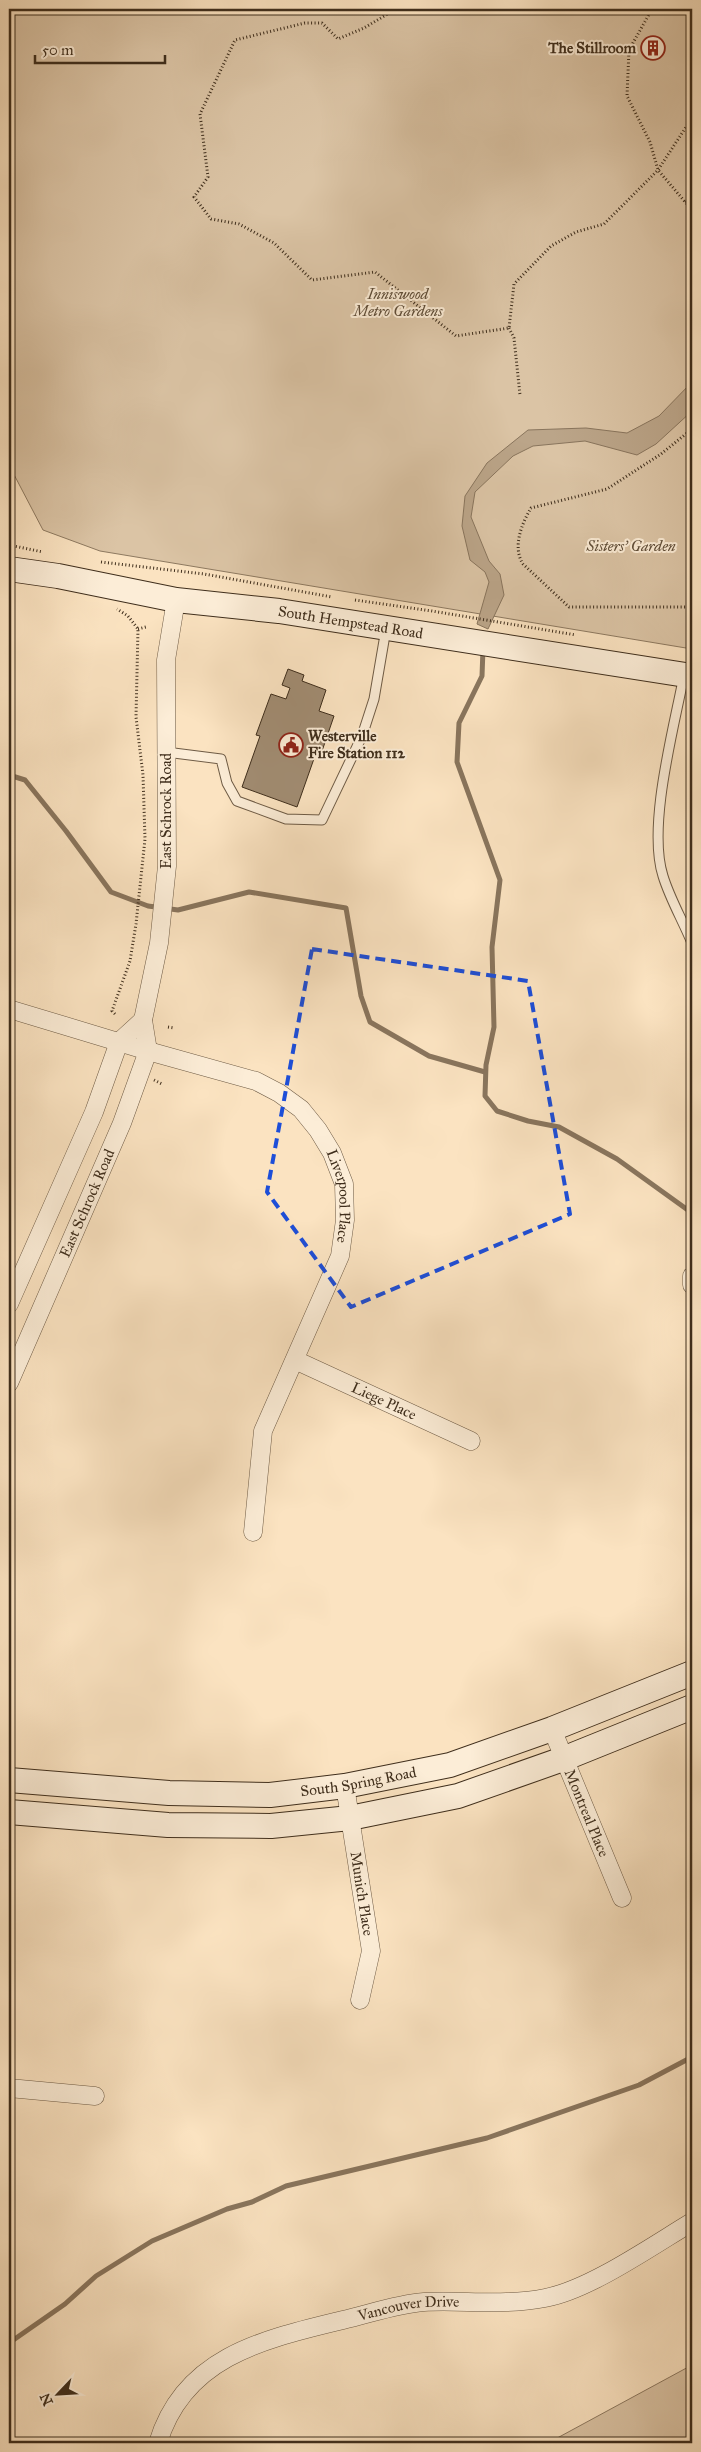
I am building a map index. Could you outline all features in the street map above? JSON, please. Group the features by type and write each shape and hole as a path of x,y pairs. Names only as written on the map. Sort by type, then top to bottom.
{"main road":[{"name":"South Hempstead Road","path":"9,569 58,576 176,600 279,611 497,644 688,676"},
{"name":"South Spring Road","path":"9,1780 169,1793 270,1795 345,1786 450,1765 552,1729 692,1672"},
{"name":"South Spring Road","path":"9,1812 168,1825 271,1826 350,1818 458,1796 563,1759 692,1707"}],"street":[{"name":"East Schrock Road","path":"9,1382 115,1140 148,1051 143,1020 159,943 167,866 166,660 176,600"},
{"name":"Liverpool Place","path":"9,1009 256,1081 279,1093 301,1109 318,1130 332,1153 344,1184 346,1220 340,1256 263,1431 253,1532"},
{"name":"East Schrock Road","path":"9,1304 94,1112 119,1042 143,1020"},
{"path":"692,1276 692,1285"},
{"name":"Liege Place","path":"295,1360 472,1441"},
{"name":"Montreal Place","path":"552,1729 622,1898"},
{"name":"Munich Place","path":"345,1786 371,1951 360,2000"},
{"path":"9,2088 95,2096"},
{"name":"Vancouver Drive","path":"158,2443 163,2428 194,2383 219,2361 248,2347 277,2336 414,2303 518,2302 546,2298 588,2283 692,2222"}],"lane":[{"path":"166,752 222,759 227,783 237,801 286,820 322,820 362,736 374,699 386,628"},
{"path":"688,676 662,799 658,835 663,876 692,943"}],"path":[{"path":"396,9 364,28 338,39 322,23 305,22 235,40 200,114 208,177 194,198 211,219 239,224 274,243 312,280 375,272 456,336 509,328"},
{"path":"652,9 628,50 627,96 650,142 658,170 692,210"},
{"path":"520,395 514,338 509,328 514,284 551,246 576,232 604,224 658,170 688,124 692,122"},
{"path":"685,202 692,197"},
{"path":"692,429 661,454 607,488 531,508 519,537 520,559 523,564 569,608 692,607"},
{"path":"9,545 46,552"},
{"path":"92,561 204,574 335,597"},
{"path":"353,600 530,627"},
{"path":"113,1012 130,961 136,927 145,839 143,775 135,708 138,629 128,616 116,610"},
{"path":"138,629 146,627"},
{"path":"168,1027 174,1028"},
{"path":"154,1080 162,1084"}],"highlighted area":[{"path":"312,949 528,981 570,1214 351,1307 267,1192"}],"green space":[{"name":"Inniswood Metro Gardens","path":"9,9 692,9 692,649 100,551 43,530 9,465"},
{"path":"692,2365 692,2443 548,2443"}],"shaded area":[{"path":"692,382 692,411 656,444 637,455 585,441 533,446 513,456 475,492 471,517 489,561 500,574 504,595 488,629 477,624 489,582 485,572 470,560 462,526 465,496 487,463 528,430 586,428 627,433 659,416"}],"building":[{"name":"The Stillroom","path":"652,43 656,44 658,49 654,53 649,52 648,47"},
{"name":"Westerville Fire Station 112","path":"288,669 304,675 302,681 326,690 319,711 334,716 321,754 316,753 297,807 242,787 260,736 256,735 271,694 286,699 290,688 282,685"}],"waterway":[{"path":"483,649 482,676 459,723 457,762 500,880 492,947 494,1027 486,1065 485,1096 497,1111 528,1121 559,1127 617,1159 692,1213"},
{"path":"9,775 25,780 111,892 148,906 178,910 249,892 346,908 361,996 370,1022 429,1056 485,1072"},
{"path":"9,2343 65,2304 96,2276 152,2241 227,2209 252,2202 286,2186 487,2138 639,2085 692,2057"}],"place":[{"name":"The Stillroom","path":"653,48"},
{"name":"Westerville Fire Station 112","path":"291,745"}],"park label":[{"name":"Sisters' Garden","path":"631,546"}]}
